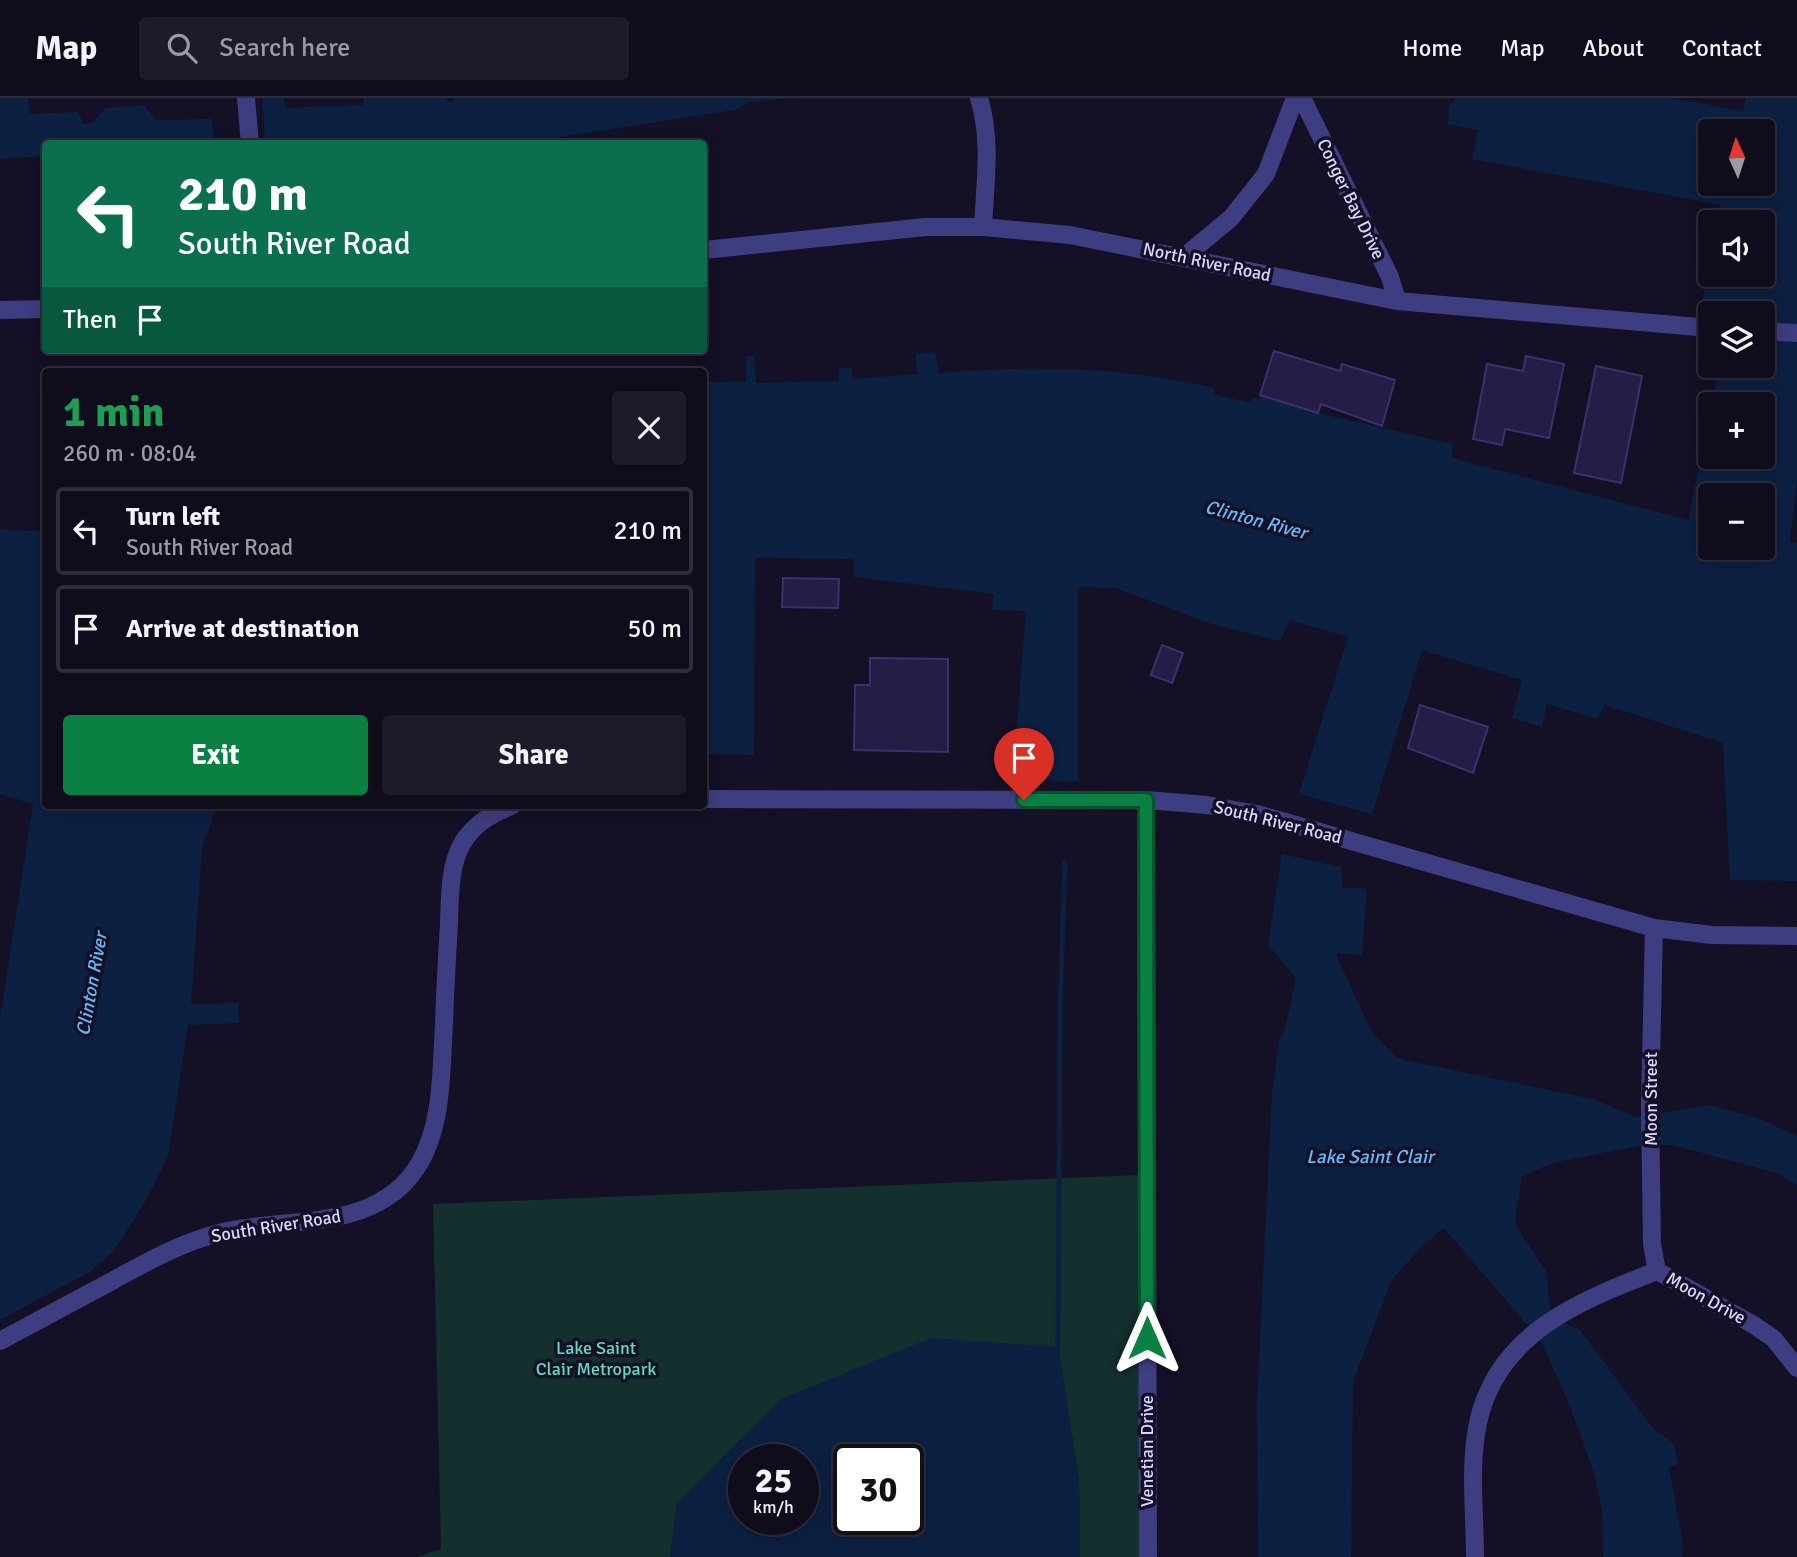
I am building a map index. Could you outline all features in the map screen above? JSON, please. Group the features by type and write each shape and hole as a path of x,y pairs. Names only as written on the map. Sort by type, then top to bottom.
{"street":[{"path":"246,98 250,140"},
{"path":"979,98 986,121 987,152 983,227"},
{"path":"1184,257 1231,218 1266,174 1294,98"},
{"name":"Conger Bay Drive","path":"1301,98 1390,277 1396,301"},
{"name":"North River Road","path":"707,250 925,227 983,227 1070,235 1396,301 1698,327"},
{"path":"0,310 42,309"},
{"path":"1775,332 1797,333"},
{"name":"South River Road","path":"707,799 1146,800 1207,805 1257,814 1654,928 1712,935 1797,936"},
{"name":"Venetian Drive","path":"1146,800 1148,1557"},
{"name":"South River Road","path":"0,1341 158,1255 193,1241 259,1225 340,1217 382,1202 397,1191 411,1176 425,1153 435,1119 441,1071 450,905 455,863 464,839 480,822 505,809"},
{"name":"Moon Street","path":"1654,928 1650,1105 1651,1244 1657,1271"},
{"name":"Moon Drive","path":"1475,1557 1475,1453 1478,1422 1490,1386 1510,1356 1562,1312 1594,1295 1657,1271 1754,1325 1773,1339 1797,1368"}],"green space":[{"name":"Lake Saint Clair Metropark","path":"1139,1175 1141,1557 1080,1557 1079,1480 1058,1347 781,1399 736,1444 728,1444 728,1452 677,1503 670,1557 417,1557 441,1549 433,1204"}],"water":[{"path":"0,98 28,98 30,114 78,112 84,124 92,123 106,108 144,105 156,120 212,119 214,140 42,140 42,156 0,159"},
{"path":"262,98 284,98 285,108 364,105 363,98 445,98 450,103 455,98 793,98 749,102 735,110 541,140 265,140"},
{"name":"Clinton River","path":"1456,98 1671,98 1743,111 1746,98 1797,98 1797,478 1790,542 1797,543 1797,881 1730,880 1723,743 1605,705 1597,719 1547,704 1542,727 1512,718 1522,680 1422,650 1372,814 1299,794 1348,637 1290,620 1280,641 1212,624 1115,588 1078,587 1078,781 1024,780 1023,762 1014,762 1026,611 992,610 994,594 854,577 854,559 755,558 754,755 707,754 707,382 746,382 746,356 754,356 756,383 839,381 839,368 851,367 853,379 917,374 916,354 935,352 939,373 1008,369 1077,370 1145,375 1180,381 1214,388 1215,395 1251,403 1253,398 1259,399 1260,395 1286,400 1292,405 1318,413 1453,444 1452,458 1688,520 1699,469 1775,469 1775,392 1714,392 1717,378 1775,378 1775,301 1702,301 1705,287 1775,287 1775,210 1720,210 1721,205 1472,159 1478,130 1448,124 1449,106"},
{"name":"Clinton River","path":"0,529 42,532 42,809 216,809 202,848 191,1004 238,1003 239,1023 188,1025 168,1156 145,1202 114,1251 91,1271 0,1320 0,1019 33,804 0,794"},
{"name":"Lake Saint Clair","path":"1282,854 1342,867 1342,887 1367,889 1362,955 1338,953 1337,957 1373,1034 1399,1059 1593,1099 1636,1117 1708,1105 1758,1118 1797,1136 1797,1185 1777,1173 1672,1145 1643,1145 1553,1163 1522,1176 1515,1221 1546,1271 1550,1308 1562,1322 1580,1330 1652,1427 1674,1444 1678,1464 1669,1467 1683,1544 1682,1557 1603,1557 1602,1510 1595,1476 1570,1406 1541,1341 1444,1228 1422,1246 1391,1281 1353,1382 1351,1557 1258,1557 1257,1402 1272,1093 1279,1041 1286,1025 1296,978 1268,945"},
{"path":"931,1338 1058,1347 1079,1480 1080,1557 670,1557 677,1503 728,1452 728,1535 819,1535 819,1444 736,1444 781,1399"}],"building":[{"path":"1274,351 1340,371 1342,364 1395,380 1382,426 1321,404 1318,413 1260,395"},
{"path":"1526,356 1564,364 1549,438 1505,429 1502,445 1473,439 1487,364 1523,371"},
{"path":"1596,366 1642,376 1621,483 1574,473"},
{"path":"783,578 839,579 838,608 782,607"},
{"path":"1162,645 1183,653 1172,683 1151,675"},
{"path":"870,658 948,659 948,752 854,750 855,685 870,685"},
{"path":"1420,705 1488,727 1473,773 1408,748"}],"waterway":[{"path":"1058,1347 1060,1007 1065,863"}],"route":[{"path":"1024,800 1146,800 1147,1338"}]}
